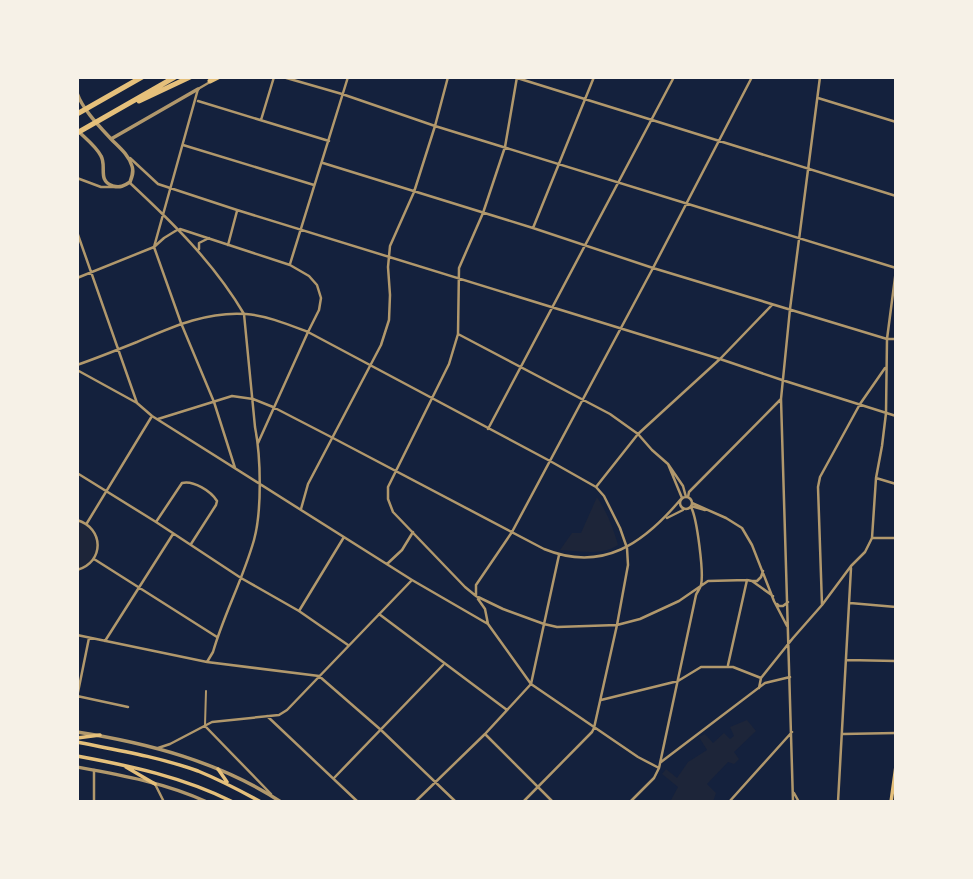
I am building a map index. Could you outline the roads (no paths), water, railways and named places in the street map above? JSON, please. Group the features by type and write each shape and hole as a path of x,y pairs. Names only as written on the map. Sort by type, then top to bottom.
{"highway":[{"path":"77,114 142,77"},
{"path":"77,132 175,77"},
{"path":"123,107 190,77"},
{"path":"210,81 219,77"}],"main road":[{"path":"77,740 100,735"},
{"path":"77,740 197,771 261,802"},
{"path":"77,756 166,775 233,802"},
{"path":"121,765 155,784"},
{"path":"891,802 896,766"},
{"path":"218,769 228,784"}],"street":[{"path":"261,120 274,77"},
{"path":"283,77 896,269 887,339 886,413 876,478 872,538 865,552 761,678 758,688"},
{"path":"290,265 348,77"},
{"path":"301,509 308,484 381,345 389,320 387,267 390,246 414,191 448,77"},
{"path":"763,570 757,581 708,581 679,601 640,619 617,625 557,627 503,609 476,596 393,512 388,499 388,487 449,364 458,334 459,268 483,213 505,147 516,77 896,196"},
{"path":"533,228 594,77"},
{"path":"488,429 674,77"},
{"path":"488,624 485,609 476,596 476,585 512,532 752,77"},
{"path":"793,802 781,399 820,77"},
{"path":"111,139 210,81"},
{"path":"198,89 154,247 181,323 214,402 235,469"},
{"path":"77,93 111,139 158,184 896,416"},
{"path":"818,98 896,122"},
{"path":"196,101 329,141"},
{"path":"77,132 101,156 104,178 116,187"},
{"path":"183,145 315,185"},
{"path":"77,178 100,187 123,186 130,182 133,171 127,155"},
{"path":"323,163 772,305 887,339 896,339"},
{"path":"130,182 200,252 236,299 244,314 258,443 258,519 241,578 207,662"},
{"path":"228,245 237,210"},
{"path":"77,278 154,247 178,229 290,265 309,276 317,285 321,298 320,310 307,332 258,443"},
{"path":"77,232 136,403"},
{"path":"200,252 199,243 209,238"},
{"path":"596,487 638,434 720,359 772,305"},
{"path":"77,365 181,323 219,315 266,317 307,332 596,487 612,511 627,548 628,565 594,727 523,802"},
{"path":"458,334 582,398 638,434 668,464 683,486 684,498 694,512 701,584 696,595 659,768 654,779 630,802"},
{"path":"822,605 818,487 820,477 860,404 886,368"},
{"path":"77,370 136,403 235,469 412,580 488,624 531,684 659,768"},
{"path":"158,419 232,396 253,399 512,532 559,555 575,558 616,552 643,537 664,519 781,399"},
{"path":"87,523 152,416"},
{"path":"255,427 263,428"},
{"path":"77,473 241,578 299,611 348,645"},
{"path":"876,478 896,484"},
{"path":"156,522 186,481 215,497 216,505 191,544"},
{"path":"684,498 679,503 681,507 709,510 742,528 788,629"},
{"path":"664,519 690,507"},
{"path":"77,520 87,523 93,529 97,552 89,565 77,570"},
{"path":"387,564 402,550 413,531"},
{"path":"105,641 173,534"},
{"path":"299,611 344,537"},
{"path":"872,538 896,538"},
{"path":"415,802 485,734 531,684 559,555"},
{"path":"94,559 217,637"},
{"path":"838,802 851,566"},
{"path":"158,748 212,722 279,715 287,710 412,580"},
{"path":"728,666 747,580"},
{"path":"752,581 779,606 788,602"},
{"path":"849,603 896,607"},
{"path":"379,614 507,710"},
{"path":"77,635 207,662 319,676 381,730 456,802"},
{"path":"89,638 77,696 128,707"},
{"path":"846,660 896,661"},
{"path":"334,778 444,663"},
{"path":"600,700 678,681 701,667 728,666 761,678"},
{"path":"660,762 765,683 790,677"},
{"path":"267,716 358,802"},
{"path":"205,726 273,797"},
{"path":"77,732 158,748 190,758 218,769 281,802"},
{"path":"729,802 792,732"},
{"path":"842,734 896,733"},
{"path":"485,734 554,802"},
{"path":"77,767 171,788 207,802"},
{"path":"94,770 94,802"},
{"path":"155,784 164,802"},
{"path":"793,792 799,802"}],"lane":[{"path":"205,726 206,691"}]}
